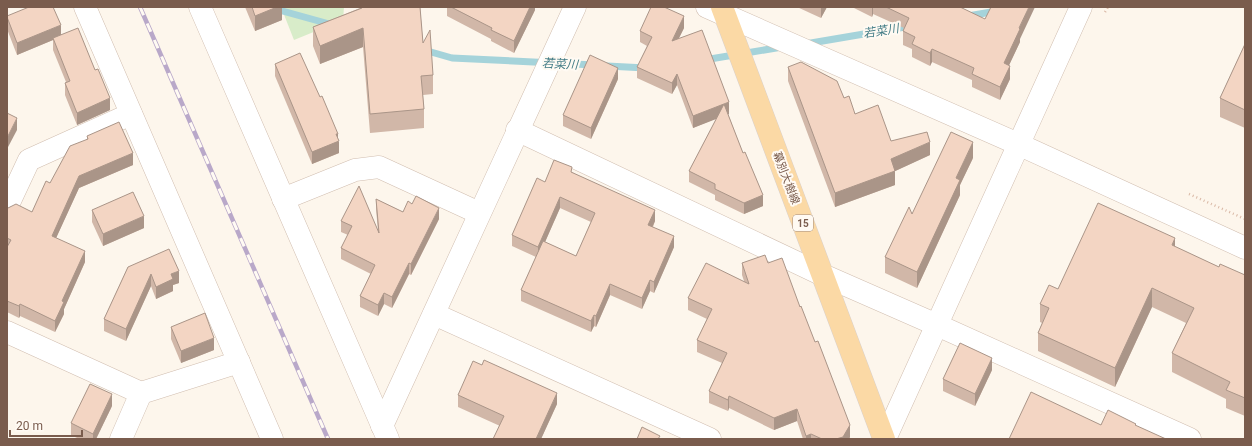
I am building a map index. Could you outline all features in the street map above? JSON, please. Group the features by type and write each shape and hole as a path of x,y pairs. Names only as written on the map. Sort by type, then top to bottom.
{"main road":[{"name":"幕別大樹線","path":"718,10 823,275 885,439"}],"street":[{"path":"85,7 272,439"},
{"path":"200,7 385,432"},
{"path":"385,432 434,314 479,212 575,7"},
{"path":"885,439 1081,7"},
{"path":"718,10 1018,144 1245,248"},
{"path":"7,207 29,160 131,114"},
{"path":"517,130 823,275 1190,439"},
{"path":"283,199 355,170 379,166 479,212"},
{"path":"434,314 710,439"},
{"path":"7,332 141,393 238,362"},
{"path":"121,439 141,393"}],"path":[{"path":"1104,14 1108,7"},
{"path":"1187,194 1245,219"}],"green space":[{"path":"281,7 344,7 343,20 294,40"}],"building":[{"path":"29,7 53,7 61,25 17,43 7,16"},
{"path":"252,7 277,7 255,16"},
{"path":"362,7 420,7 423,43 430,30 433,75 421,76 424,109 370,114 363,28 320,46 313,27"},
{"path":"451,7 530,7 514,41 491,30 492,28"},
{"path":"651,7 664,7 684,16 672,41 702,30 729,102 693,116 677,74 672,83 637,67 652,37 640,31"},
{"path":"886,7 960,7 985,19 991,7 1029,7 1004,63 1010,66 1000,87 972,74 974,68 932,49 930,53 912,44 915,37 903,31 909,18"},
{"path":"78,28 95,70 98,69 110,98 77,113 65,83 70,81 53,38"},
{"path":"1245,44 1245,110 1220,98"},
{"path":"300,53 320,97 322,96 338,134 336,134 339,141 312,152 275,64"},
{"path":"590,55 618,68 591,128 563,115"},
{"path":"801,62 837,81 844,98 849,96 855,114 878,105 891,141 927,132 930,142 891,159 895,171 835,193 788,67"},
{"path":"724,104 743,153 745,152 763,195 744,203 715,189 715,184 689,171"},
{"path":"7,113 17,118 7,138"},
{"path":"119,122 133,153 79,176 52,236 85,251 62,301 64,302 55,321 20,304 19,306 7,301 7,247 11,240 7,238 7,208 16,204 32,212 46,181 50,183 70,146 88,139 87,136"},
{"path":"951,132 973,142 956,178 960,180 917,272 885,257 909,207 912,214"},
{"path":"554,160 572,167 571,172 655,210 648,225 674,236 654,282 650,280 642,298 610,284 596,316 594,315 591,321 521,290 543,241 576,256 595,213 560,197 538,247 512,235 537,178 545,182"},
{"path":"359,186 379,233 376,199 403,212 408,201 412,204 416,196 439,208 411,264 409,263 392,297 384,293 378,305 360,296 375,265 341,248 352,226 341,221"},
{"path":"133,192 144,216 103,234 92,210"},
{"path":"1098,203 1175,238 1172,245 1219,267 1220,264 1245,275 1245,398 1226,390 1230,382 1172,353 1194,308 1152,288 1115,368 1038,333 1049,308 1040,304 1049,285 1058,289"},
{"path":"169,249 179,271 171,274 173,279 156,287 151,274 126,329 104,319 128,267"},
{"path":"765,255 768,263 782,258 815,342 818,341 850,425 843,437 836,439 822,439 811,434 806,436 797,409 774,418 729,396 728,400 709,391 727,353 697,340 712,309 688,298 706,263 749,284 742,263"},
{"path":"205,313 214,338 181,351 171,327"},
{"path":"960,343 992,358 975,394 943,379"},
{"path":"484,360 557,393 536,439 493,439 504,416 458,395 473,361 482,365"},
{"path":"90,384 112,394 93,434 71,423"},
{"path":"1031,392 1101,425 1108,410 1136,424 1135,425 1166,439 1009,439"},
{"path":"642,427 660,436 658,439 637,439"}],"waterway":[{"name":"若菜川","path":"268,7 333,25"},
{"name":"若菜川","path":"968,16 997,11"},
{"name":"若菜川","path":"805,44 911,26"},
{"name":"若菜川","path":"704,60 782,47"},
{"name":"若菜川","path":"424,50 452,58 594,65"},
{"name":"若菜川","path":"607,66 646,68"}],"railway":[{"path":"140,7 328,439"}]}
